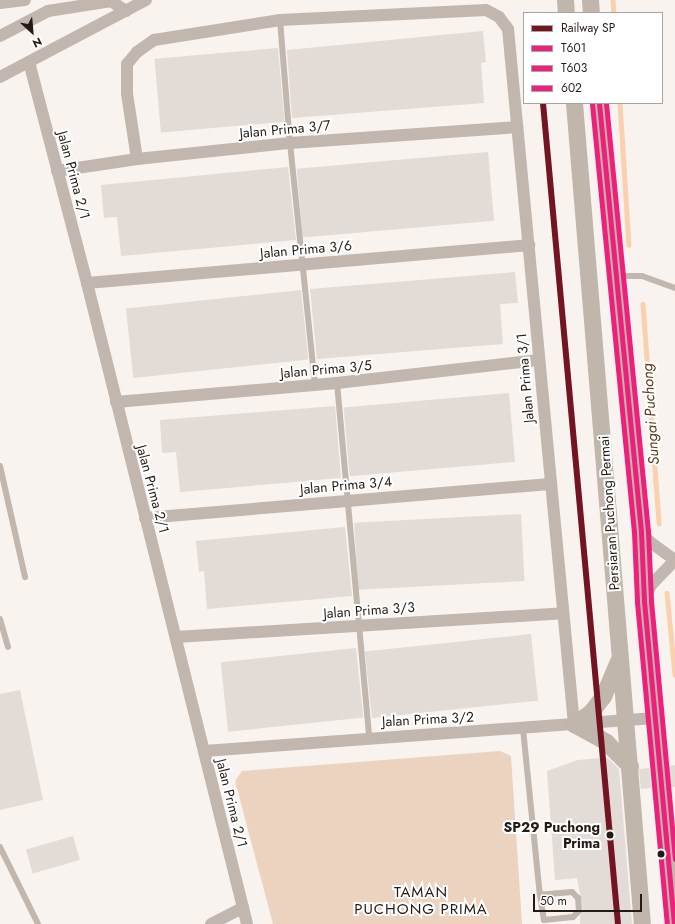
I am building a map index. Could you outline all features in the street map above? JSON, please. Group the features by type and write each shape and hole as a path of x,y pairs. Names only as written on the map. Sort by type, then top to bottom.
{"main road":[{"path":"565,0 566,12"},
{"path":"590,0 591,12"},
{"name":"Persiaran Puchong Permai","path":"574,104 590,280 642,924"},
{"name":"Persiaran Puchong Permai","path":"599,104 614,276 641,532 644,601 674,924"},
{"path":"590,280 614,276"},
{"path":"620,657 603,696 591,712 574,724 606,742 630,766"}],"street":[{"path":"0,3 25,0"},
{"path":"0,77 146,0"},
{"path":"0,36 48,11 111,1 126,11"},
{"name":"Jalan Prima 3/1","path":"280,20 486,10 499,17 508,29 550,484 574,724"},
{"path":"137,159 127,94 127,64 137,52 154,40 280,20"},
{"name":"Jalan Prima 2/1","path":"29,62 87,283 247,924"},
{"name":"Jalan Prima 3/7","path":"57,171 137,159 290,143 517,127"},
{"name":"Jalan Prima 3/6","path":"87,283 529,245"},
{"name":"Jalan Prima 3/5","path":"116,402 338,383 539,360"},
{"name":"Jalan Prima 3/4","path":"145,518 550,484"},
{"path":"641,532 650,542 675,560 651,585 644,601"},
{"name":"Jalan Prima 3/3","path":"176,637 563,613"},
{"name":"Jalan Prima 3/2","path":"204,751 369,737 523,729 655,718"},
{"path":"211,924 243,908"}],"lane":[{"path":"280,20 290,143 316,385"},
{"path":"614,276 642,276 675,288"},
{"path":"338,383 350,500 358,626 369,737"},
{"path":"0,466 25,577"},
{"path":"0,619 8,647"},
{"path":"523,729 540,895 544,920 574,917 579,911 578,898 572,892 540,895"},
{"path":"0,847 38,924"}],"shaded area":[{"path":"500,751 511,756 522,924 273,924 235,781 242,771"}],"building":[{"path":"483,31 486,62 481,63 484,103 292,118 287,50"},
{"path":"278,48 284,122 161,133 154,59"},
{"path":"488,152 494,221 303,237 297,169"},
{"path":"288,167 296,240 121,256 117,217 104,218 101,185"},
{"path":"515,272 518,303 500,304 503,344 317,359 310,289"},
{"path":"301,290 308,360 133,378 126,308"},
{"path":"509,393 515,462 350,476 344,407"},
{"path":"335,406 341,478 180,492 176,452 162,453 160,420"},
{"path":"521,514 525,581 358,590 354,523"},
{"path":"345,527 352,596 207,609 204,571 199,572 196,541"},
{"path":"531,634 538,701 372,718 365,651"},
{"path":"356,648 363,718 228,732 221,662"},
{"path":"20,690 43,800 0,810 0,694"},
{"name":"SP29 Puchong Prima","path":"608,758 619,769 632,924 580,924 580,916 583,911 577,878 555,880 547,771 578,760"},
{"path":"675,765 675,787 671,787 669,766"},
{"path":"649,768 651,788 641,789 642,802 639,769"},
{"path":"73,836 80,860 33,874 26,850"}],"waterway":[{"name":"Sungai Puchong","path":"613,0 614,12"},
{"name":"Sungai Puchong","path":"620,104 629,245"},
{"name":"Sungai Puchong","path":"643,304 659,523"},
{"name":"Sungai Puchong","path":"667,593 675,675"}],"rail line":[{"name":"SP","path":"543,104 618,924"}],"transit line":[{"name":"T603","path":"592,104 634,532 637,602 667,924"},
{"name":"T601","path":"599,104 641,532 644,601 674,924"},
{"name":"602","path":"606,104 648,531 651,601 675,859"}],"place":[{"name":"SP29 Puchong Prima","path":"610,835"}],"district":[{"name":"TAMAN PUCHONG PRIMA","path":"421,900"}]}
